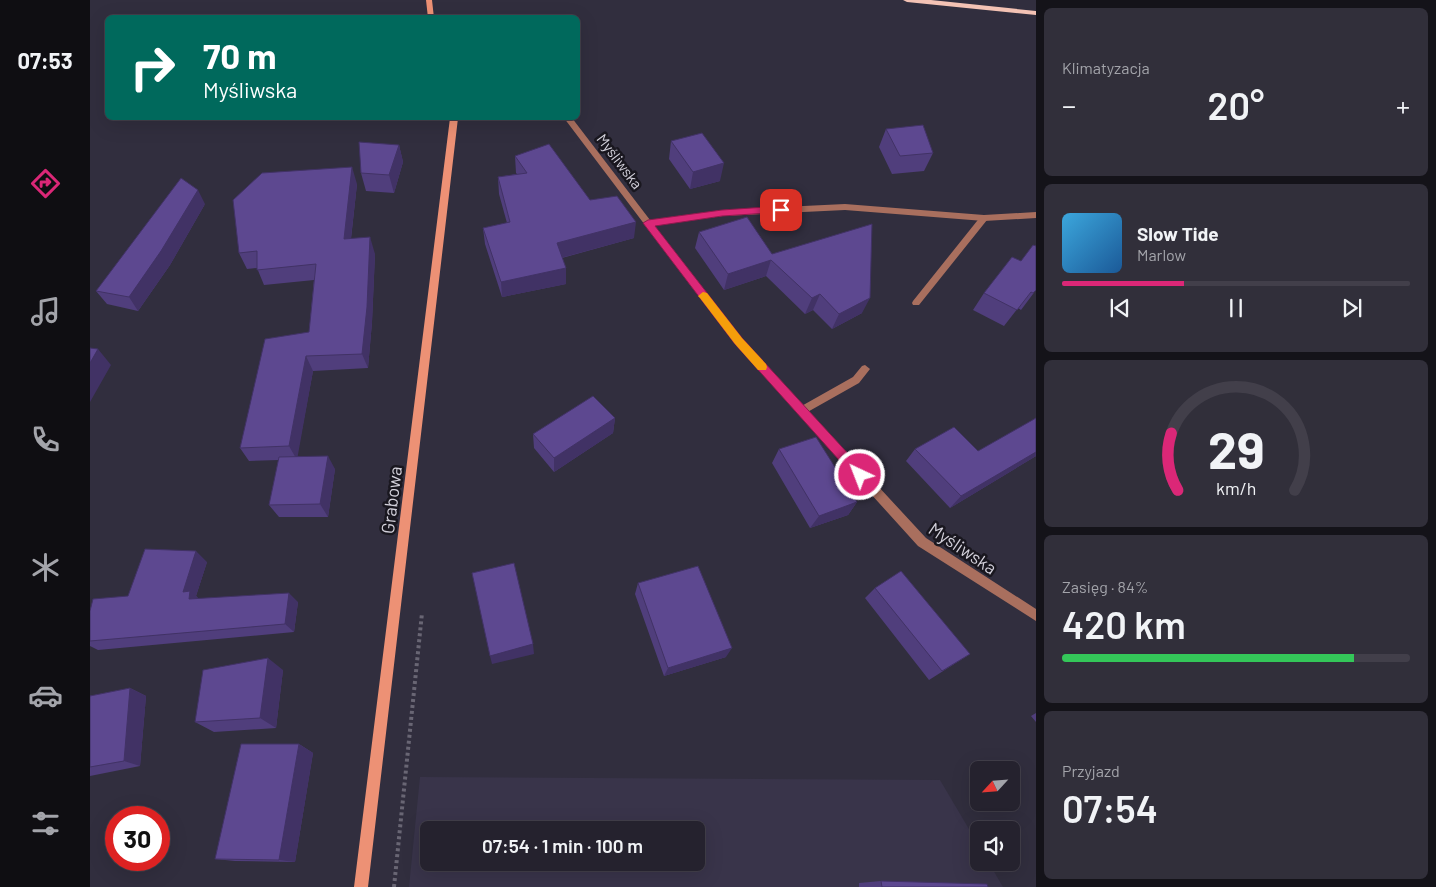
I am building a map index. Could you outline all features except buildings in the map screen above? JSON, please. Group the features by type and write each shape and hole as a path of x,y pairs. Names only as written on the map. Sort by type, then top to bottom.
{"main road":[{"path":"906,0 1036,13"}],"street":[{"path":"429,0 431,15"},
{"name":"Grabowa","path":"361,887 454,120"},
{"name":"Myśliwska","path":"570,120 738,341 922,542 1036,615"},
{"path":"648,223 722,213 846,207 984,218 1036,215"},
{"path":"916,303 969,240 984,218"},
{"path":"801,411 856,380 865,368"}],"shaded area":[{"path":"420,777 940,780 970,831 970,871 994,871 1003,887 409,887"}],"slow traffic":[{"path":"703,296 738,341 762,367"}],"route":[{"path":"781,210 722,213 648,223 738,341 860,475"}]}
